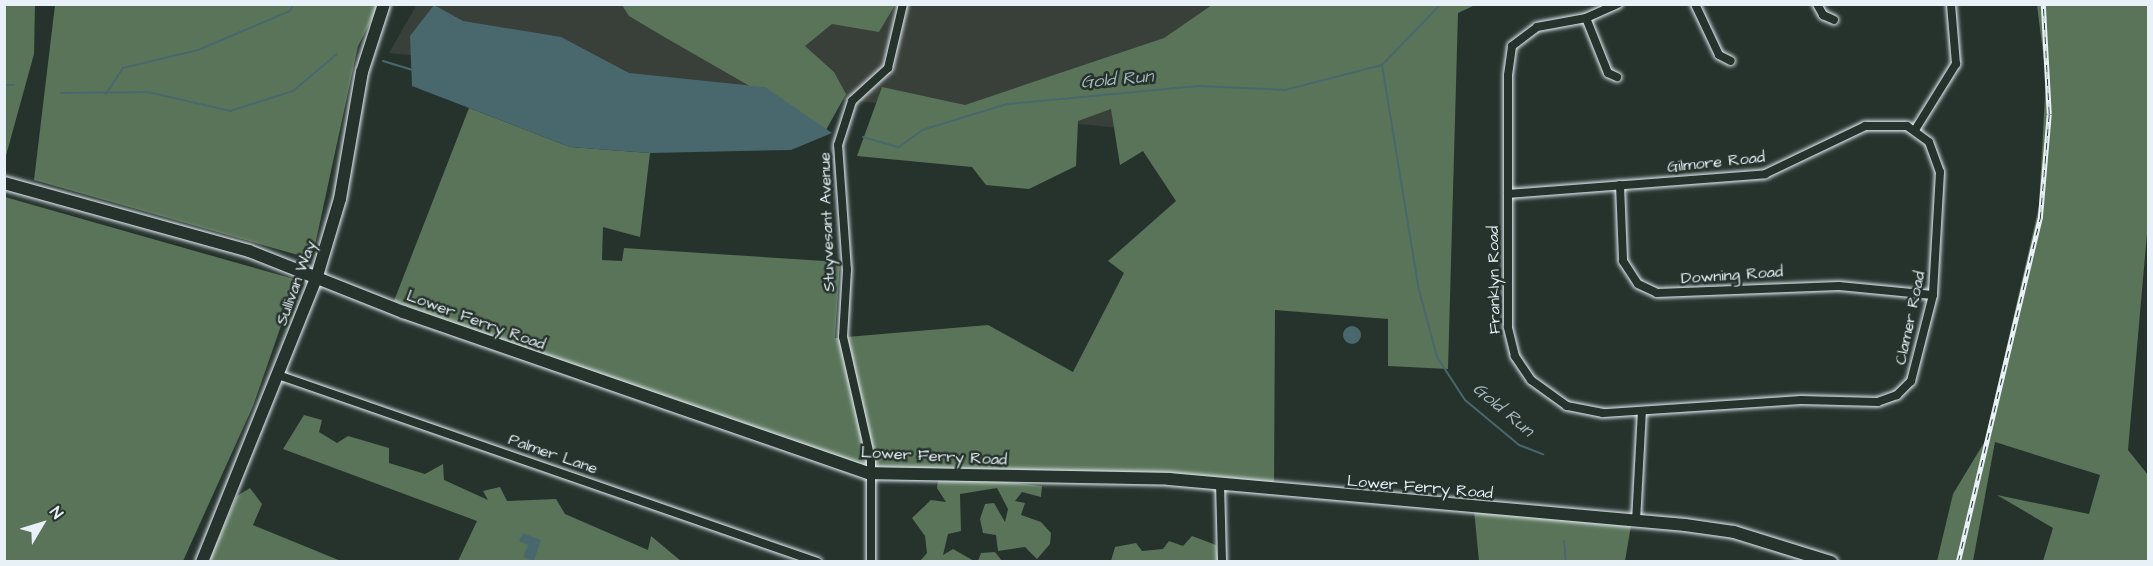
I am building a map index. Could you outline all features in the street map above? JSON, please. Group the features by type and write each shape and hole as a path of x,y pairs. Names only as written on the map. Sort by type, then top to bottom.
{"street":[{"name":"Sullivan Way","path":"202,561 317,276 340,199 362,72 384,4"},
{"name":"Stuyvesant Avenue","path":"871,561 869,473 861,403 843,337 847,270 838,145 852,101 888,68 903,4"},
{"path":"1617,77 1608,73 1586,18 1618,4"},
{"path":"1695,4 1719,55 1731,61"},
{"path":"1817,4 1822,15 1834,20"},
{"path":"1915,130 1956,64 1951,4"},
{"name":"Franklyn Road","path":"1586,18 1538,27 1522,35 1510,54 1508,327 1522,369 1541,390 1567,406 1593,412 1642,411"},
{"name":"Gilmore Road","path":"1508,194 1765,174 1875,123 1915,130"},
{"name":"Clamer Road","path":"1642,411 1887,400 1905,389 1915,372 1933,295 1940,172 1934,151 1915,130"},
{"name":"Lower Ferry Road","path":"4,183 166,225 317,276 403,312 869,473 1220,483 1636,521 1734,532 1831,561"},
{"name":"Downing Road","path":"1620,185 1623,261 1638,284 1657,293 1839,286 1933,295"},
{"name":"Palmer Lane","path":"278,375 817,561"},
{"path":"1636,521 1642,411"},
{"path":"1220,483 1222,561"}],"shaded area":[{"path":"417,4 1439,5 1440,161 389,53"}],"green space":[{"path":"5,4 35,5 34,54 5,159"},
{"path":"55,5 379,5 358,46 312,259 34,180"},
{"path":"622,5 895,5 879,32 832,24 805,46 834,72 846,94 826,130 629,16"},
{"path":"1212,5 1475,5 1458,13 1448,369 1388,366 1388,319 1275,310 1274,489 863,467 745,433 394,301 469,108 570,147 650,153 640,237 603,227 602,260 622,261 624,248 840,262 835,338 988,325 1073,372 1124,273 1108,261 1176,201 1143,151 1120,165 1111,109 1078,121 1076,166 1029,189 986,185 972,167 857,156 882,87 965,105 1164,38"},
{"path":"2037,5 2148,5 2148,222 2128,450 2148,475 2148,561 2043,561 2053,528 1997,495 2089,514 2100,475 1995,442 1973,561 1937,561 1953,494 1985,441 2039,206 2046,77"},
{"path":"5,197 297,280 253,406 183,561 5,561"},
{"path":"304,415 322,420 319,432 337,443 348,436 389,448 389,463 425,474 443,464 444,480 488,500 483,491 500,487 507,501 556,499 565,514 648,550 651,536 681,561 458,561 477,521 283,449"},
{"path":"939,474 1042,486 1041,497 1022,492 1015,501 1025,503 1021,515 1041,522 1051,533 1050,544 1037,559 1025,547 998,551 996,535 983,533 980,519 985,504 994,503 1005,522 1008,509 997,488 960,494 961,531 948,534 943,555 953,549 974,561 920,561 927,553 925,536 912,518 931,500 946,502 937,488"},
{"path":"250,488 262,504 253,525 341,561 209,561 237,496"},
{"path":"1474,510 1632,520 1625,561 1479,561"},
{"path":"1192,536 1216,545 1218,561 1111,561 1115,547 1136,543 1142,551 1163,549 1169,541 1183,546"},
{"path":"995,552 1002,561 978,561 981,553"}],"water":[{"path":"434,5 463,21 561,37 629,73 765,87 832,133 791,150 650,153 570,147 412,86 410,36"},
{"path":"1352,326 1358,329 1361,335 1358,341 1352,344 1346,341 1343,335 1346,329"},
{"path":"523,533 541,540 534,561 523,557 528,545 519,541"}],"waterway":[{"path":"106,94 123,68 198,50 290,11 293,4"},
{"name":"Gold Run","path":"863,137 899,147 922,130 1007,104 1198,86 1285,90 1382,65 1441,4"},
{"path":"61,93 148,92 230,111 293,91 337,54"},
{"path":"383,61 413,70"},
{"name":"Gold Run","path":"1382,65 1418,286 1437,357 1465,400 1519,445 1543,454"},
{"path":"4,85 14,85"},
{"name":"Gold Run","path":"1564,541 1566,562"}],"railway":[{"path":"1958,562 2040,219 2049,114 2043,4"}]}
